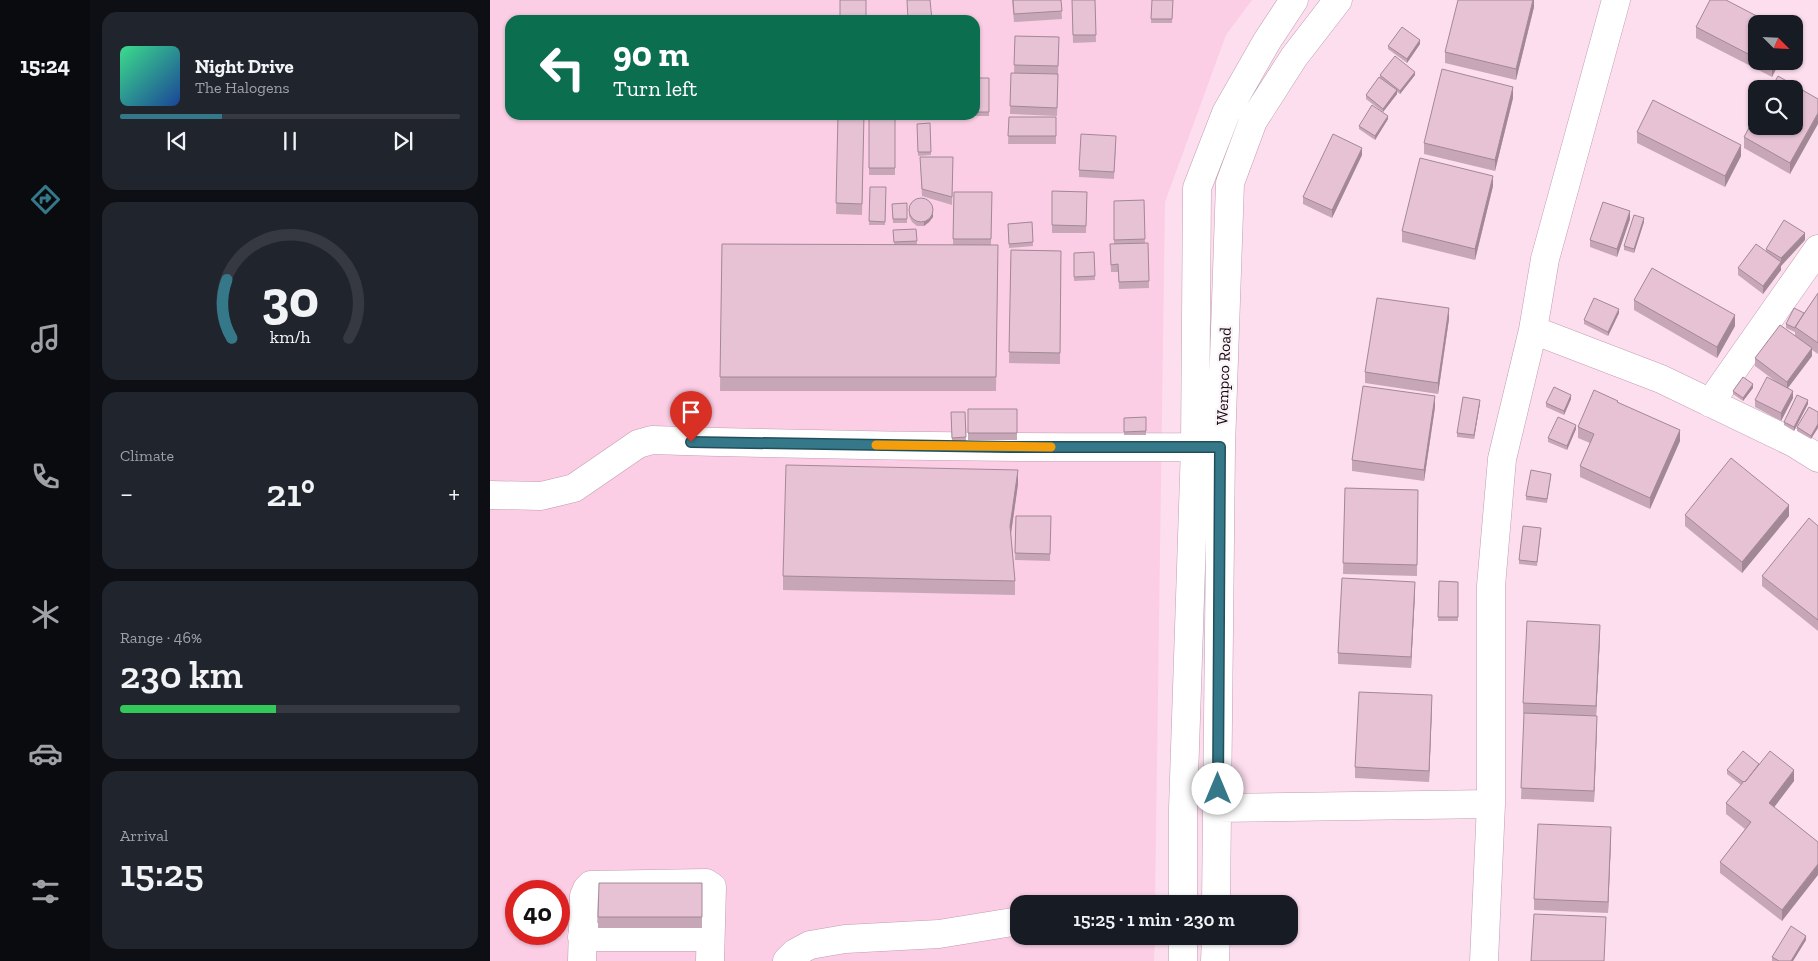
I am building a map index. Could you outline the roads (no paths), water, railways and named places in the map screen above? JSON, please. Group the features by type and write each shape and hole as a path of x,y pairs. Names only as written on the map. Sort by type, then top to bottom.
{"street":[{"name":"Wempco Road","path":"1216,895 1218,808 1208,447 1197,188 1226,113 1267,41 1294,0"},
{"name":"Wempco Road","path":"1183,895 1183,809 1208,447 1230,183 1252,120 1294,57 1338,0"},
{"path":"1484,961 1491,804 1491,586 1502,459 1533,330 1545,260 1616,0"},
{"path":"1710,403 1818,249"},
{"path":"1533,330 1660,379 1794,443 1818,458"},
{"path":"490,495 541,496 574,488 638,444 652,440 1008,447 1208,447"},
{"path":"1218,808 1491,804"},
{"path":"706,883 712,887 710,949 582,949 584,896 587,889 591,885 706,883"},
{"path":"787,961 795,953 810,945 845,940 939,934 1010,922"},
{"path":"1183,945 1183,961"},
{"path":"1215,961 1216,945"}]}
